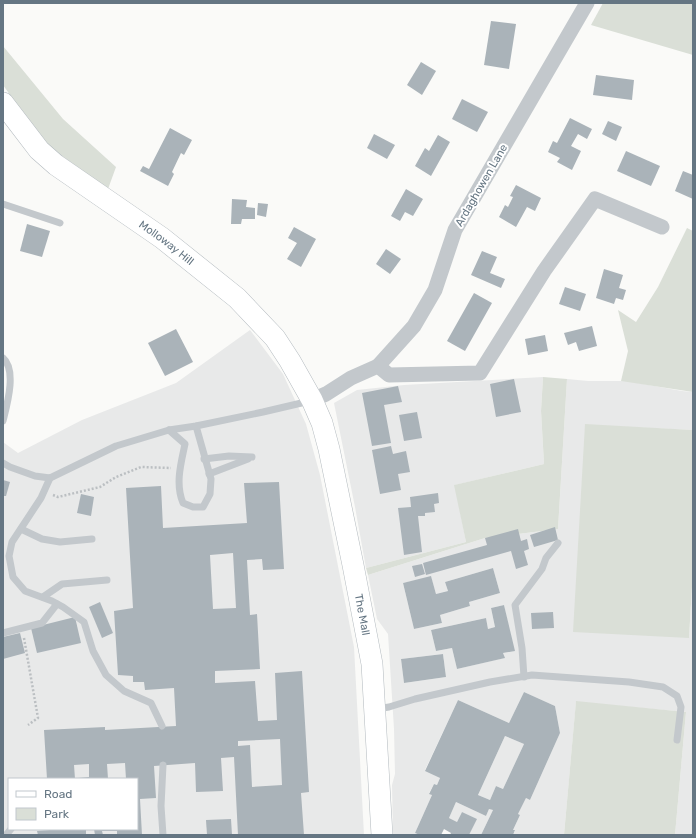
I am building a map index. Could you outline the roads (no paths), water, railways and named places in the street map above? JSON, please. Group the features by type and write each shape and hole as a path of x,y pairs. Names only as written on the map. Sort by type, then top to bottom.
{"main road":[{"name":"Molloway Hill","path":"3,103 39,150 56,165 162,238 237,298 275,338 312,400"},
{"name":"The Mall","path":"312,400 322,423 329,449 372,664 382,835"}],"street":[{"name":"Ardaghowen Lane","path":"312,400 326,394 351,378 378,366 414,326 436,290 455,230 587,3"},
{"path":"378,366 389,375 480,373 544,271 595,199 662,227"}],"lane":[{"path":"3,204 60,223"},
{"path":"3,358 7,361 11,374 8,403 3,421"},
{"path":"3,462 10,467 35,476 50,478 116,446 169,430 263,412 312,400"},
{"path":"169,430 184,444 178,483 179,494 183,502 193,507 203,507 210,494 211,479 204,459 196,426"},
{"path":"204,459 229,456 252,457 209,474"},
{"path":"50,478 45,492 12,542 8,556 14,577 25,591 43,597 57,604 84,622 93,651 106,675 124,691 151,703 162,726"},
{"path":"21,529 42,539 60,542 92,539"},
{"path":"524,677 522,648 515,605 542,569 546,558 558,543"},
{"path":"43,597 62,584 107,580"},
{"path":"3,633 42,623 57,604"},
{"path":"375,709 389,708 415,699 490,682 532,676 629,682 663,687 677,696 681,707 677,740"},
{"path":"163,765 163,835"}]}
